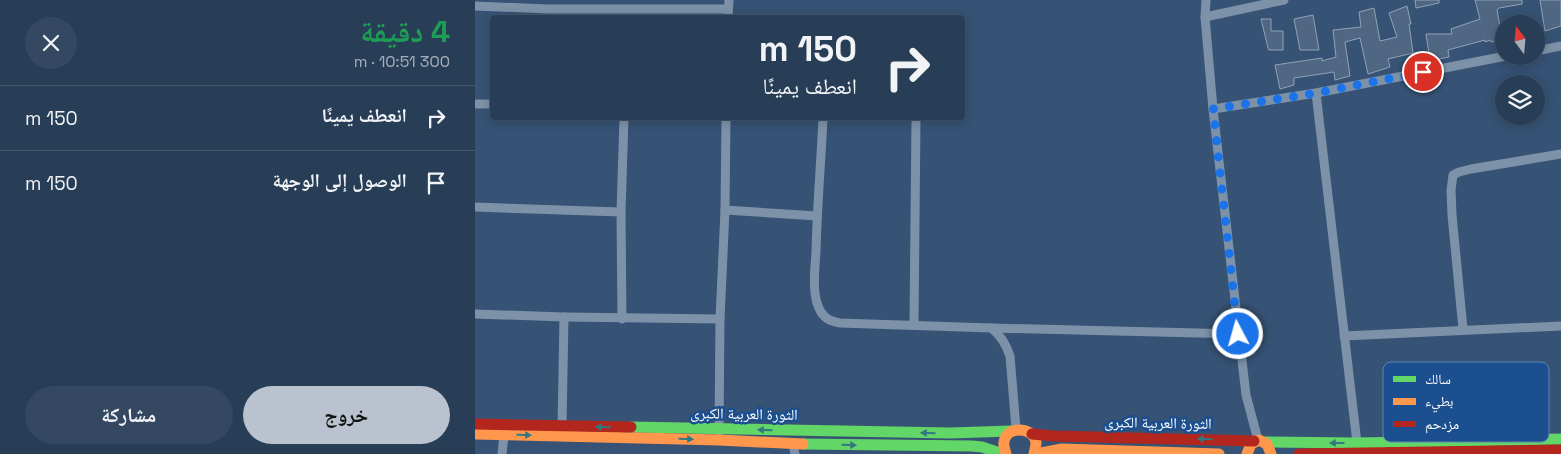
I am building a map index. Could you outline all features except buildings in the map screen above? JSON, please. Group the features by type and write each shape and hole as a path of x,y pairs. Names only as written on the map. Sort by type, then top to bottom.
{"street":[{"path":"1205,0 1213,109 1246,395 1259,441 1271,448 1271,454"},
{"path":"1205,17 1284,0"},
{"path":"475,6 547,13 626,4 728,9"},
{"path":"1545,49 1561,46"},
{"path":"1213,109 1317,93 1495,58"},
{"path":"1317,93 1357,443"},
{"path":"475,104 490,104"},
{"path":"622,318 621,212 624,120"},
{"path":"719,434 720,319 725,210 726,120"},
{"path":"823,120 815,285 816,298 821,312 829,320 841,323 1238,334"},
{"path":"915,324 916,120"},
{"path":"1463,329 1452,216 1451,190 1453,176 1459,172 1471,169 1561,154"},
{"path":"475,207 621,212"},
{"path":"725,210 817,216"},
{"path":"475,314 720,319"},
{"path":"562,426 564,317"},
{"path":"1344,336 1463,329 1561,326"},
{"path":"991,328 1002,337 1010,356 1014,430 1003,445 1005,454"},
{"name":"الثورة العربية الكبرى","path":"475,424 562,426 719,434 794,449 906,450 983,447 1005,454"},
{"name":"الثورة العربية الكبرى","path":"475,434 950,433 1022,429 1031,434 1054,436 1561,450"},
{"path":"950,433 950,447"},
{"path":"1031,434 1037,444 1035,454"},
{"path":"502,454 504,435"},
{"path":"1247,454 1248,447 1259,441"},
{"name":"الثورة العربية الكبرى","path":"1299,454 1504,448 1542,442"},
{"name":"الثورة العربية الكبرى","path":"1035,454 1062,450 1219,454"}],"traffic: fast":[{"path":"631,427 950,433 1011,431"},
{"path":"1549,439 1561,439"},
{"path":"1265,442 1408,442"},
{"path":"803,444 972,446 982,447 1003,454"}],"traffic: slow":[{"path":"1006,454 1004,445 1006,437 1009,433 1020,430 1030,433 1034,437 1036,442 1034,454"},
{"path":"475,434 803,444"},
{"path":"1247,454 1251,444 1259,440 1267,444 1271,454"},
{"path":"1036,454 1062,449 1219,454"}],"traffic: jam":[{"path":"475,424 631,427"},
{"path":"1032,434 1254,441"},
{"path":"1299,454 1561,450"}],"route":[{"path":"1238,334 1213,109 1317,93 1423,72"}]}
